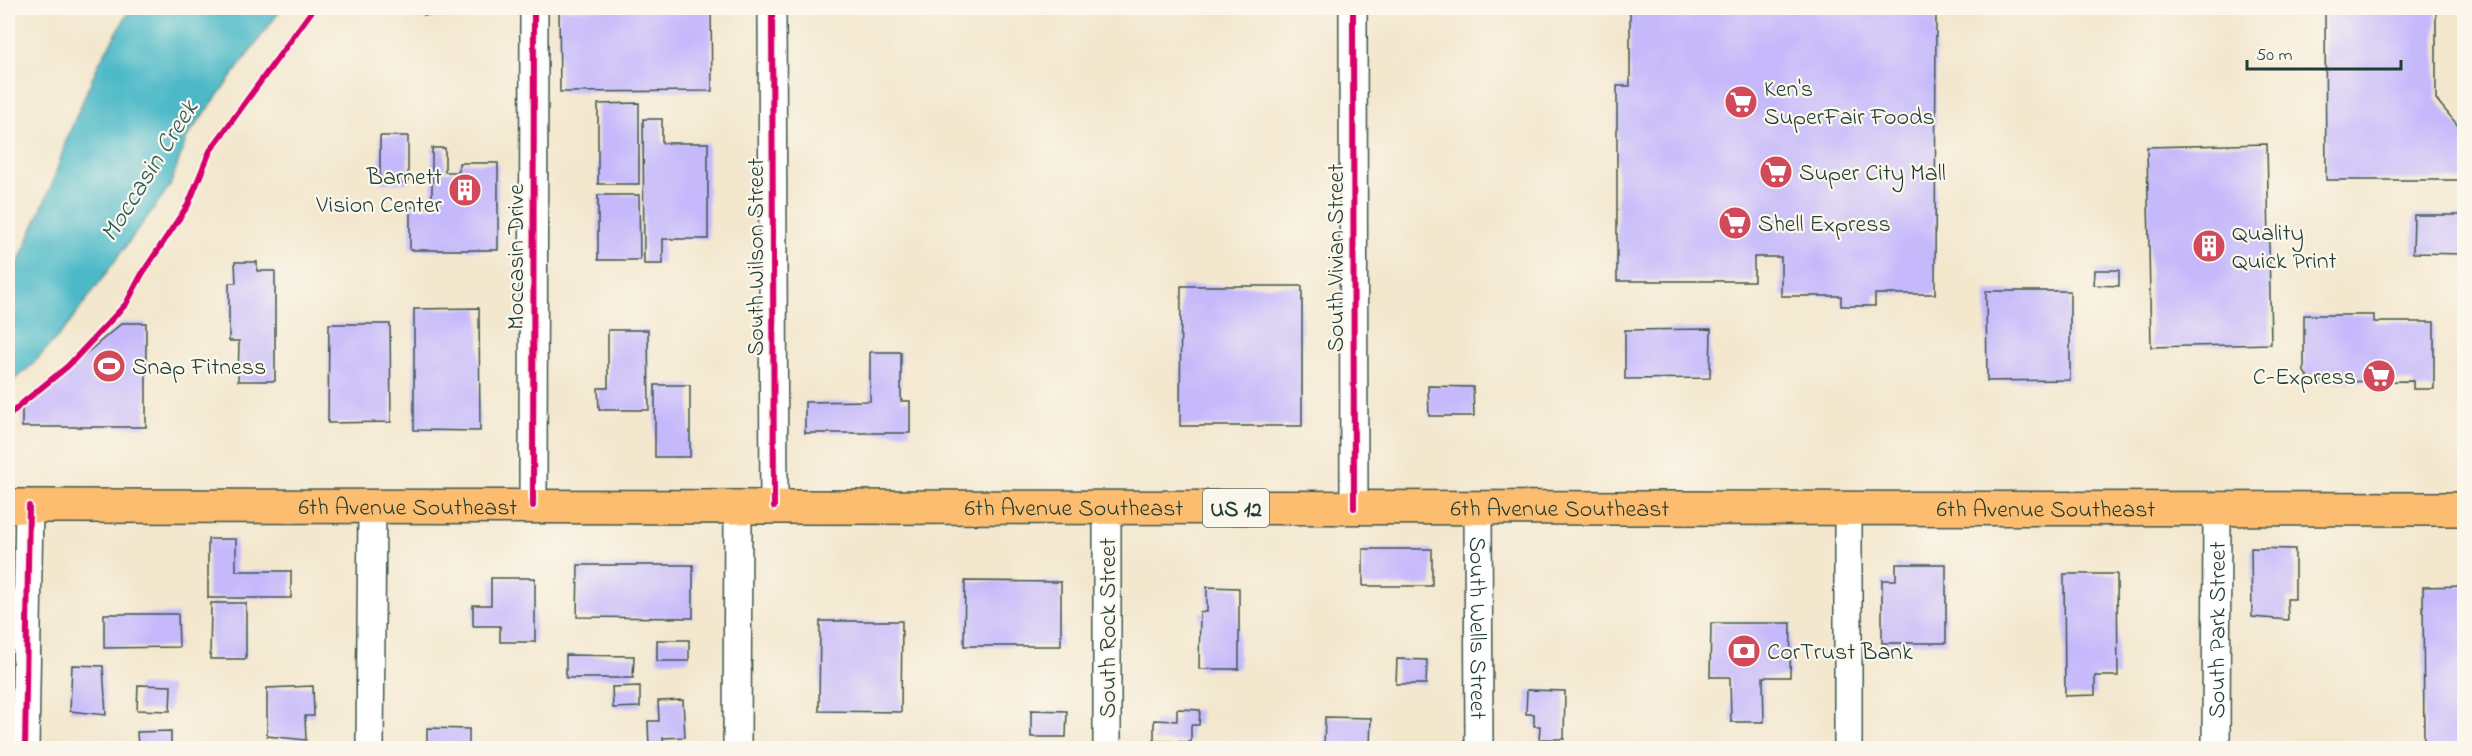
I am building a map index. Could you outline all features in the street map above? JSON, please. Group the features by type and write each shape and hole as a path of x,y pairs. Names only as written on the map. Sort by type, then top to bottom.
{"highway":[{"name":"6th Avenue Southeast","path":"18,506 2464,509"}],"street":[{"name":"Moccasin Drive","path":"533,506 534,8"},
{"name":"South Wilson Street","path":"772,8 774,507"},
{"name":"South Vivian Street","path":"1353,8 1354,508"},
{"path":"18,506 17,574 26,748"},
{"path":"370,748 372,507"},
{"path":"737,748 738,507"},
{"name":"South Rock Street","path":"1107,507 1107,748"},
{"name":"South Wells Street","path":"1478,508 1479,748"},
{"path":"1848,508 1848,748"},
{"name":"South Park Street","path":"2216,748 2217,509"}],"water":[{"name":"Moccasin Creek","path":"131,8 282,8 187,137 170,186 68,325 32,365 8,385 8,286 53,182 66,141 98,65"}],"building":[{"path":"424,8 462,8 462,15 424,15"},
{"path":"711,8 712,91 560,92 559,9"},
{"name":"Super City Mall","path":"1630,8 1936,8 1935,294 1875,294 1875,306 1841,306 1841,296 1781,296 1781,257 1754,257 1754,281 1617,281 1617,86 1630,86"},
{"path":"2325,8 2436,8 2436,99 2464,133 2464,180 2326,180"},
{"path":"639,103 639,184 598,184 598,104"},
{"path":"643,119 662,119 662,143 708,143 708,239 663,239 663,264 644,264"},
{"path":"380,136 408,136 408,183 380,183"},
{"name":"Quality Quick Print","path":"2267,144 2271,344 2151,347 2147,147"},
{"name":"Barnett Vision Center","path":"432,148 445,148 445,172 459,172 459,163 498,163 498,250 410,250 410,207 432,207"},
{"path":"598,195 639,195 640,260 598,260"},
{"path":"2414,215 2464,215 2464,254 2413,253"},
{"path":"235,262 257,262 257,271 275,271 275,381 238,381 239,341 229,341 229,283 236,283"},
{"path":"2095,270 2119,270 2119,286 2094,285"},
{"path":"1181,286 1302,286 1302,426 1180,426"},
{"path":"1986,291 2070,291 2070,380 1987,381"},
{"path":"479,308 480,431 414,430 414,309"},
{"path":"2304,315 2374,315 2374,322 2434,322 2434,389 2413,389 2413,381 2312,382 2304,372"},
{"name":"Snap Fitness","path":"122,323 146,323 146,427 22,427 22,408"},
{"path":"329,324 390,324 391,422 328,423"},
{"path":"1711,329 1710,378 1625,379 1625,330"},
{"path":"608,330 648,330 649,410 599,410 598,388 608,388"},
{"path":"870,352 901,352 901,401 910,401 910,433 805,433 805,402 870,401"},
{"path":"655,385 690,385 690,457 655,457"},
{"path":"1428,386 1473,387 1474,416 1429,416"},
{"path":"208,539 236,539 236,571 291,571 291,598 208,598"},
{"path":"2251,548 2295,549 2295,599 2287,599 2288,620 2252,617"},
{"path":"1363,549 1432,549 1432,586 1363,586"},
{"path":"1896,564 1946,564 1946,643 1882,643 1882,580 1896,580"},
{"path":"578,565 693,565 693,618 577,617"},
{"path":"2064,574 2117,574 2118,676 2095,676 2095,695 2065,696"},
{"path":"491,578 535,578 535,642 500,642 500,626 473,626 473,605 491,605"},
{"path":"965,581 1061,582 1061,646 964,646"},
{"path":"2464,586 2464,748 2424,748 2423,587"},
{"path":"1207,587 1239,588 1239,669 1199,669 1200,612 1207,612"},
{"path":"211,603 246,603 246,659 210,659"},
{"path":"104,614 178,614 179,647 104,648"},
{"path":"820,621 902,621 901,712 819,711"},
{"path":"1711,623 1791,623 1790,677 1763,677 1764,722 1731,722 1730,677 1710,677"},
{"path":"657,640 689,640 689,661 657,661"},
{"path":"566,655 634,656 633,678 566,678"},
{"path":"1397,659 1427,660 1426,684 1396,684"},
{"path":"72,665 103,666 106,715 70,711"},
{"path":"138,685 171,686 170,711 137,710"},
{"path":"313,686 314,716 305,716 306,740 267,736 267,688"},
{"path":"640,686 640,707 613,708 612,687"},
{"path":"1527,690 1565,691 1564,739 1539,739 1540,726 1534,726 1534,714 1526,714"},
{"path":"683,700 685,737 663,738 663,748 649,748 648,721 659,721 658,701"},
{"path":"1177,709 1200,710 1199,725 1191,725 1191,742 1154,741 1154,720 1177,721"},
{"path":"1031,710 1067,711 1066,737 1031,737"},
{"path":"1325,717 1371,718 1370,748 1324,748"},
{"path":"427,728 469,729 469,748 427,748"},
{"path":"171,731 171,748 138,748 137,732"},
{"path":"1250,744 1251,748 1208,748 1208,746"}],"cycle path":[{"path":"8,423 9,416 68,366 126,304 142,274 188,205 210,151 314,8"},
{"path":"533,506 534,8"},
{"path":"772,8 774,507"},
{"path":"1353,8 1354,508"},
{"path":"25,748 29,506"}],"place":[{"name":"Ken's SuperFair Foods","path":"1741,102"},
{"name":"Super City Mall","path":"1776,172"},
{"name":"Barnett Vision Center","path":"465,190"},
{"name":"Shell Express","path":"1735,223"},
{"name":"Quality Quick Print","path":"2209,246"},
{"name":"Snap Fitness","path":"109,366"},
{"name":"C-Express","path":"2379,376"},
{"name":"CorTrust Bank","path":"1744,651"}]}
